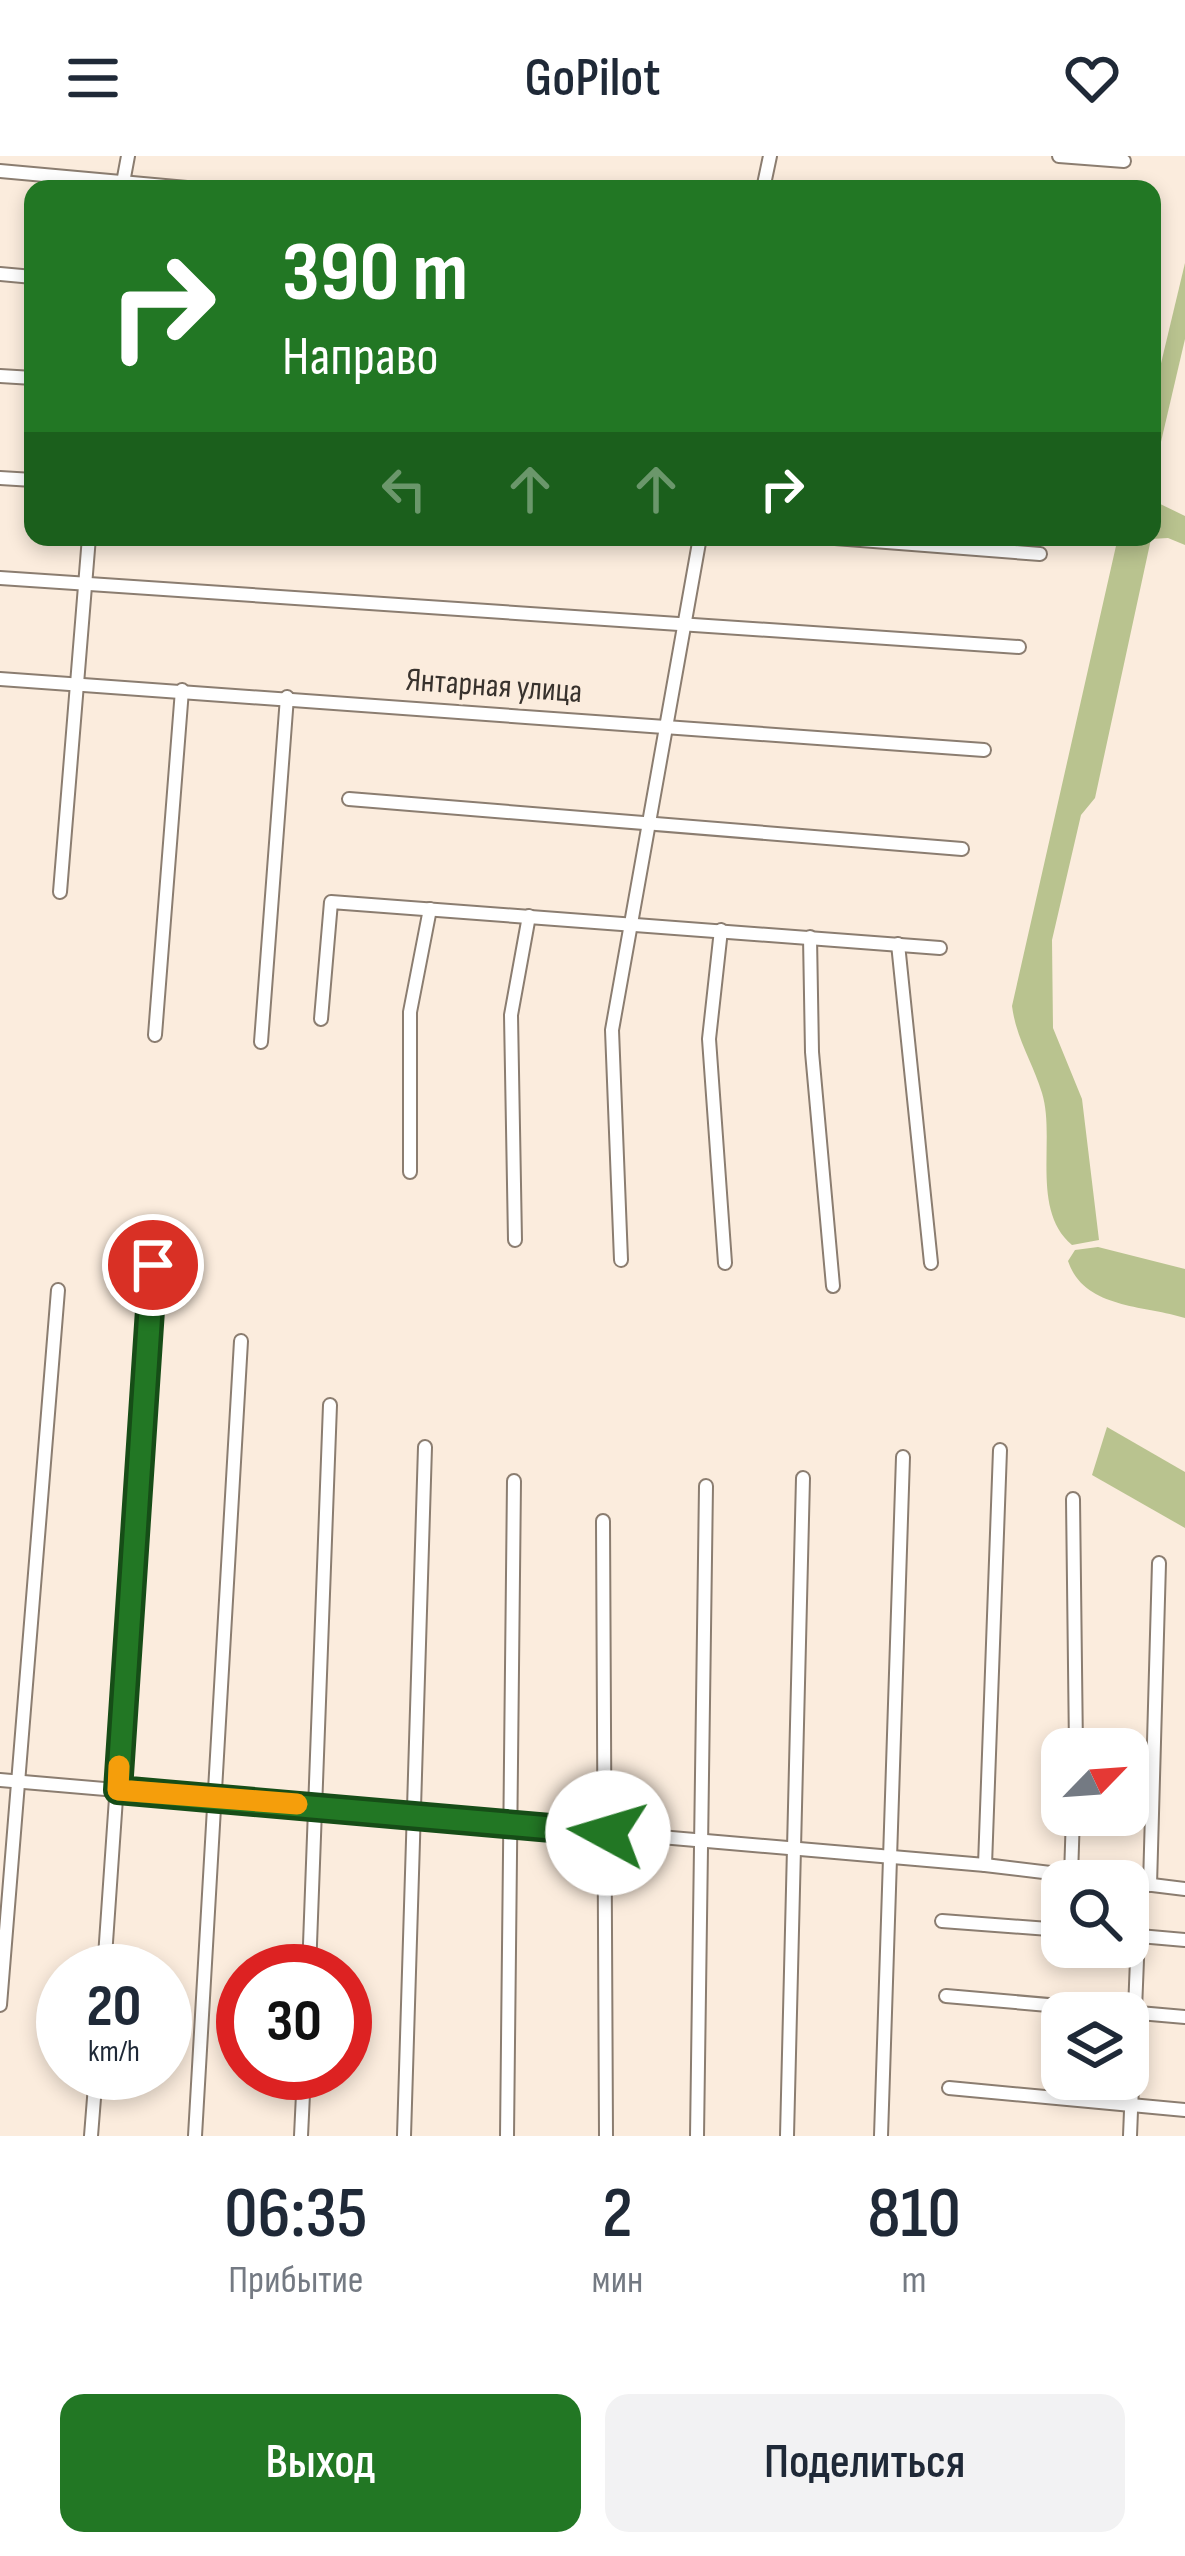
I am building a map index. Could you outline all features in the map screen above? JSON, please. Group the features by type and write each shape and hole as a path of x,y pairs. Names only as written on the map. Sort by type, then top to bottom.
{"street":[{"path":"1059,156 1124,161"},
{"path":"0,171 73,180"},
{"path":"60,892 88,546"},
{"path":"621,1260 612,1030 699,546"},
{"path":"938,546 1040,554"},
{"path":"0,578 1019,647"},
{"name":"Янтарная улица","path":"0,679 984,750"},
{"path":"155,1035 182,691"},
{"path":"261,1042 287,697"},
{"path":"349,799 962,849"},
{"path":"321,1019 331,902 940,948"},
{"path":"410,1172 410,1012 430,909"},
{"path":"514,1240 512,1015 529,916"},
{"path":"721,930 709,1039 725,1263"},
{"path":"809,938 812,1052 833,1286"},
{"path":"898,944 931,1263"},
{"path":"106,1944 153,1265"},
{"path":"0,2005 58,1290"},
{"path":"195,2136 241,1341"},
{"path":"310,1944 330,1405"},
{"path":"404,2136 425,1447"},
{"path":"986,1865 1000,1450"},
{"path":"880,2136 903,1457"},
{"path":"787,2136 803,1478"},
{"path":"507,2136 514,1824 514,1481"},
{"path":"697,2136 706,1486"},
{"path":"1073,1499 1076,1728"},
{"path":"603,1521 606,2136"},
{"path":"1140,1860 1159,1563"},
{"path":"0,1780 1041,1872"},
{"path":"1149,1885 1185,1889"},
{"path":"942,1921 1041,1928"},
{"path":"1149,1937 1185,1940"},
{"path":"946,1996 1041,2005"},
{"path":"1149,2014 1185,2018"},
{"path":"949,2088 1185,2110"},
{"path":"91,2136 94,2100"},
{"path":"302,2136 303,2100"},
{"path":"1130,2136 1131,2100"}],"green space":[{"path":"1185,263 1185,339 1161,442 1161,363"},
{"path":"1161,504 1185,516 1185,545 1161,538"},
{"path":"1116,546 1149,546 1095,798 1081,815 1052,940 1053,1028 1082,1099 1099,1240 1072,1245 1052,1213 1046,1173 1046,1111 1012,1006"},
{"path":"1098,1247 1185,1269 1185,1318 1117,1303 1087,1288 1068,1261 1075,1250"},
{"path":"1107,1427 1185,1472 1185,1528 1092,1475"}],"slow traffic":[{"path":"119,1766 118,1790 297,1804"}],"route":[{"path":"153,1265 118,1790 608,1833"}]}
